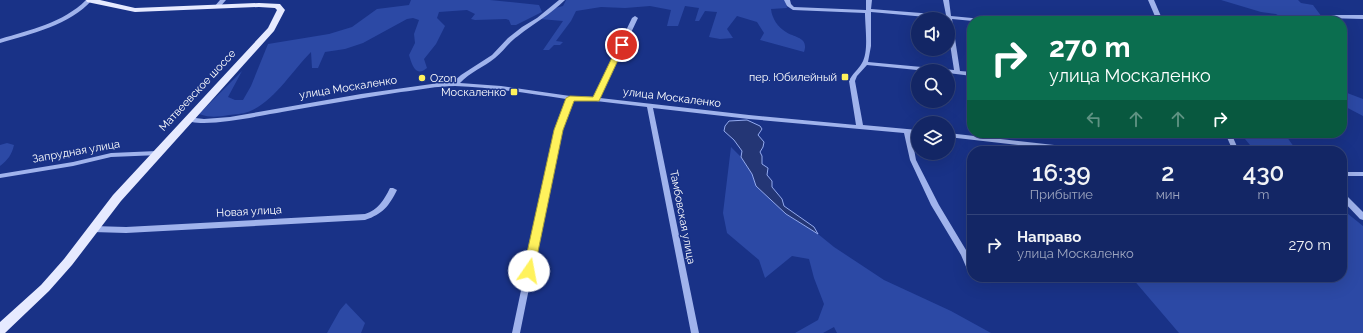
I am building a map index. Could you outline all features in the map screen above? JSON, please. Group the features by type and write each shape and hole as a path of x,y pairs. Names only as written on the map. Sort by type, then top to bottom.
{"main road":[{"name":"Матвеевское шоссе","path":"0,330 45,288 117,198 271,29 281,10 278,7 271,5 136,10 89,0"}],"street":[{"path":"0,41 59,20 77,11 89,0"},
{"path":"217,7 223,0"},
{"path":"455,84 463,76 494,56 510,39 539,19 562,0"},
{"path":"787,0 788,5 793,8 911,14"},
{"path":"860,126 852,81 853,77 865,63 868,42 869,0"},
{"path":"946,0 948,12"},
{"path":"1152,0 1158,16"},
{"path":"955,17 967,18"},
{"path":"1347,17 1363,17"},
{"path":"596,99 634,18"},
{"path":"954,56 957,72 967,73"},
{"path":"865,63 911,67"},
{"name":"улица Москаленко","path":"190,117 204,120 230,119 398,90 455,84 748,117 911,131"},
{"path":"516,333 558,130 570,98"},
{"name":"Тамбовская улица","path":"650,106 696,333"},
{"path":"907,131 913,160 935,205 967,260"},
{"path":"955,136 967,137"},
{"path":"975,138 1046,146"},
{"name":"Запрудная улица","path":"0,176 73,164 110,156 157,153"},
{"path":"1347,174 1363,174"},
{"name":"Новая улица","path":"93,229 126,230 365,217 378,212 384,206 393,190"},
{"path":"1347,201 1363,217"}],"shaded area":[{"path":"411,0 490,0 539,5 542,12 516,25 511,25 509,20 506,19 471,19 475,14 467,10 439,12 437,18 445,26 436,44 424,59 427,68 423,71 417,71 415,69 409,55 415,43 414,34 419,20 413,18 407,19 363,43 345,49 325,52 318,68 312,68 311,52 282,86 266,102 257,108 241,114 217,117 199,114 242,71 228,97 235,100 243,100 251,86 268,44 329,34 352,27 377,9 409,5"},
{"path":"566,0 785,0 787,8 771,9 773,16 783,30 805,43 804,52 760,40 764,33 757,22 737,16 727,29 733,38 720,39 709,37 717,12 705,11 699,21 695,21 699,8 685,6 678,26 667,26 671,10 650,6 625,8 601,7 576,11 571,21 556,41 563,42 560,45 554,45 549,50 543,50 563,21 540,19 555,8 563,6"},
{"path":"1221,0 1298,0 1301,3 1313,5 1321,16 1279,16 1276,14 1261,12"},
{"path":"1347,93 1363,99 1363,116 1347,108"},
{"path":"747,120 760,126 762,129 758,135 764,142 760,152 762,156 762,164 768,168 767,175 772,181 772,187 782,199 784,206 814,227 818,234 786,214 756,186 752,174 741,157 742,151 734,140 724,131 725,126 729,121"},
{"path":"1244,138 1288,138 1293,146 1251,146"},
{"path":"7,143 14,145 9,157 0,166 0,145"},
{"path":"731,147 741,157 752,174 756,186 786,214 818,234 834,247 884,280 951,311 991,333 837,333 834,327 823,333 795,333 818,320 824,304 814,278 809,259 792,256 765,278 759,260 727,233 723,213"},
{"path":"1347,213 1363,226 1363,333 1179,333 1135,282 1347,282"},
{"path":"346,303 365,323 361,333 327,333 340,310"}],"place":[{"name":"пер. Юбилейный","path":"845,77"},
{"name":"Ozon","path":"422,78"},
{"name":"Москаленко","path":"514,92"}],"route":[{"path":"529,271 558,130 570,98 596,99 622,45"}]}
